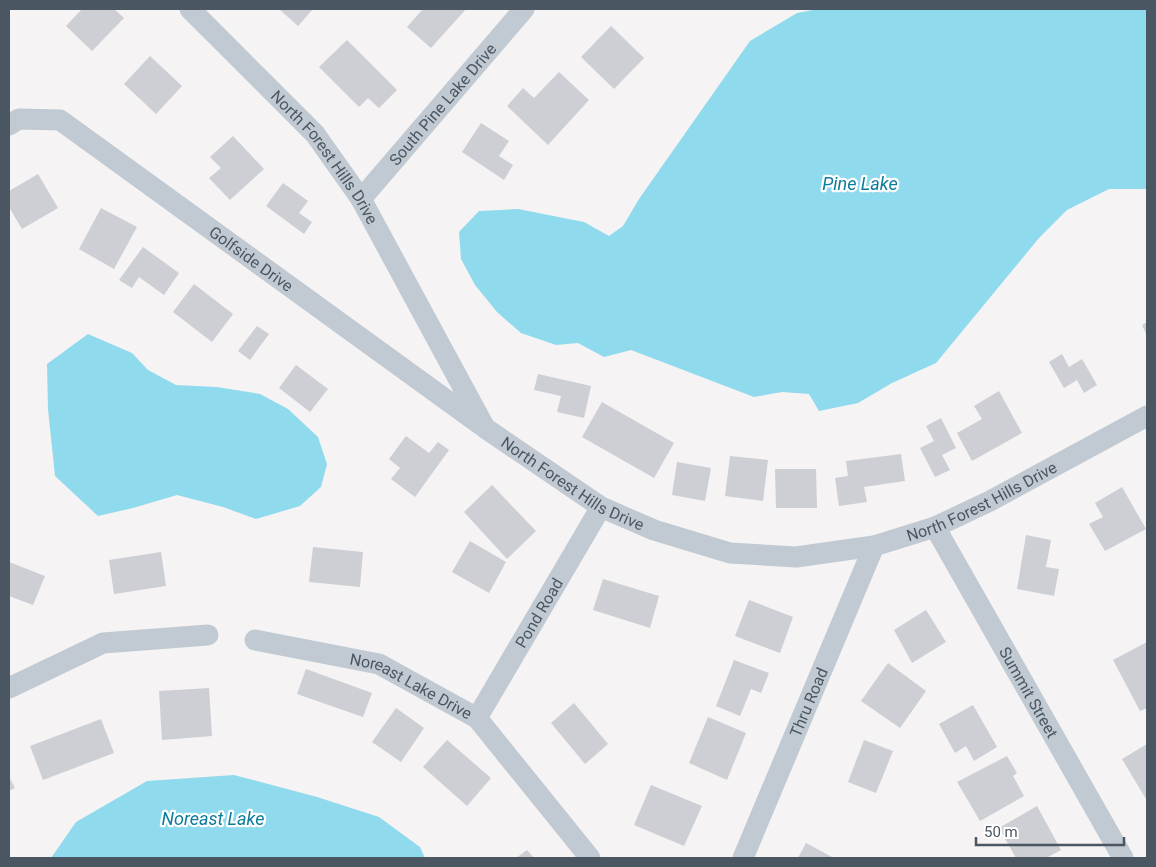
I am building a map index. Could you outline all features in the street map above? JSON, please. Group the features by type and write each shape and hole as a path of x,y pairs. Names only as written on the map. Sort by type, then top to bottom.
{"street":[{"name":"North Forest Hills Drive","path":"190,9 315,134 361,199 485,428 601,507 654,530 730,553 796,557 874,546 935,527 990,501 1147,416"},
{"name":"South Pine Lake Drive","path":"361,199 524,9"},
{"name":"Golfside Drive","path":"9,125 19,119 60,120 485,428"},
{"name":"Pond Road","path":"476,718 601,507"},
{"name":"Summit Street","path":"935,527 1123,858"},
{"name":"Thru Road","path":"742,858 874,546"},
{"path":"9,688 103,643 208,635"},
{"name":"Noreast Lake Drive","path":"255,640 379,664 476,718 590,858"}],"water":[{"name":"Pine Lake","path":"818,9 1147,9 1147,189 1109,189 1067,210 1039,238 936,363 892,383 858,403 819,411 809,394 782,392 754,397 631,350 604,357 578,343 556,345 521,333 497,312 475,285 461,259 459,232 479,211 518,209 584,222 609,236 623,226 639,199 750,41 797,13"},
{"path":"88,334 132,353 148,370 176,385 217,387 260,394 288,409 318,437 327,464 321,487 300,506 256,519 223,507 177,495 98,516 55,476 48,409 47,364"},
{"name":"Noreast Lake","path":"234,775 317,797 379,817 420,847 425,858 51,858 76,822 147,781"}],"building":[{"path":"82,9 114,9 124,18 92,51 66,26"},
{"path":"279,9 313,9 298,26"},
{"path":"423,9 466,9 431,48 407,27"},
{"path":"611,26 644,58 614,89 581,57"},
{"path":"347,40 397,90 379,108 368,98 359,107 319,67"},
{"path":"150,56 182,86 156,114 124,84"},
{"path":"559,72 589,100 548,145 507,106 523,88 534,98"},
{"path":"481,123 509,141 499,156 513,165 504,180 462,152"},
{"path":"233,136 264,169 230,200 209,178 221,168 210,157"},
{"path":"38,174 58,208 22,229 9,207 9,191"},
{"path":"283,183 308,201 299,213 312,222 304,234 266,206"},
{"path":"101,208 137,227 114,269 79,249"},
{"path":"143,247 179,273 164,295 139,277 132,288 119,280"},
{"path":"194,284 233,314 212,342 173,312"},
{"path":"1147,322 1147,336 1142,325"},
{"path":"257,326 269,334 250,360 238,351"},
{"path":"1062,354 1069,367 1082,359 1097,385 1084,393 1077,380 1064,388 1049,362"},
{"path":"296,365 328,389 310,412 279,388"},
{"path":"538,374 591,386 584,418 557,412 561,396 534,390"},
{"path":"999,391 1022,433 972,461 957,433 982,419 974,406"},
{"path":"602,402 674,443 654,478 582,437"},
{"path":"941,418 956,448 942,455 950,470 935,477 920,448 934,441 926,426"},
{"path":"406,436 429,453 438,442 449,450 415,497 391,479 400,468 389,459"},
{"path":"901,454 905,481 864,487 867,502 839,506 835,478 848,476 846,461"},
{"path":"730,456 768,460 763,501 725,496"},
{"path":"677,462 711,468 705,501 672,495"},
{"path":"775,469 816,469 817,508 776,508"},
{"path":"492,485 536,531 507,559 464,512"},
{"path":"1122,487 1146,529 1105,551 1089,524 1103,517 1095,503"},
{"path":"1026,535 1051,540 1046,567 1059,569 1054,596 1017,589"},
{"path":"470,541 506,562 489,593 452,572"},
{"path":"313,547 363,552 360,587 309,582"},
{"path":"161,552 166,586 114,594 109,560"},
{"path":"9,562 45,576 33,605 9,596"},
{"path":"603,579 659,596 650,628 593,610"},
{"path":"749,600 793,617 780,653 735,636"},
{"path":"926,610 946,642 912,663 894,630"},
{"path":"1147,642 1147,708 1140,711 1113,660"},
{"path":"734,660 769,673 761,693 751,689 740,716 716,706"},
{"path":"888,663 926,691 900,728 861,701"},
{"path":"306,669 372,693 363,717 297,694"},
{"path":"209,688 212,736 162,740 159,691"},
{"path":"574,703 608,744 585,764 551,723"},
{"path":"973,705 997,747 974,761 966,746 955,753 939,724"},
{"path":"396,708 424,728 401,762 372,742"},
{"path":"708,717 746,733 727,780 689,763"},
{"path":"101,719 114,753 43,780 30,746"},
{"path":"447,740 491,778 467,806 423,767"},
{"path":"864,740 893,751 876,793 848,782"},
{"path":"1147,744 1147,798 1146,799 1122,759"},
{"path":"1007,756 1017,773 1013,776 1024,796 980,821 957,782"},
{"path":"9,777 15,788 9,791"},
{"path":"651,785 702,806 684,846 634,825"},
{"path":"1037,806 1061,850 1046,858 1016,858 999,828"},
{"path":"806,843 834,858 798,858"},
{"path":"527,850 534,858 516,858"}]}
